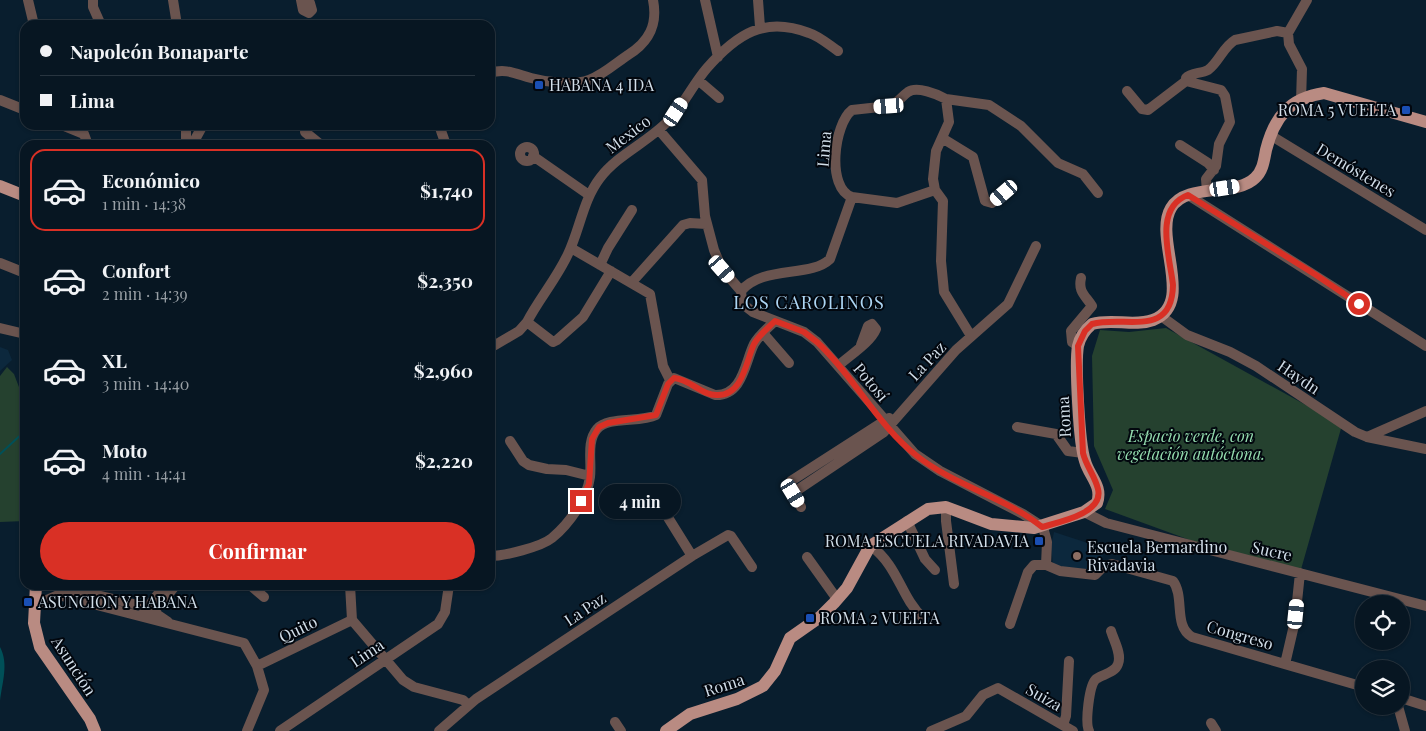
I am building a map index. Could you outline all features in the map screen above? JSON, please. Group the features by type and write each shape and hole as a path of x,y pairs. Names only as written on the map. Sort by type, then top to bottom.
{"main road":[{"path":"1078,346 1085,331 1092,324 1145,322 1161,316 1170,303 1173,294 1166,230 1168,215 1175,203 1188,195 1243,185 1257,177 1263,163 1270,135 1278,118 1300,101 1314,95 1332,94 1426,122"},
{"path":"0,186 20,194"},
{"name":"Roma","path":"1078,346 1083,453 1088,469 1097,484 1099,496 1097,503 1084,512"},
{"path":"946,507 991,524 1022,529 1042,527 1084,512"},
{"name":"Roma","path":"666,731 690,714 743,697 763,686 775,671 790,638 820,617 837,599 872,546 928,509 946,507"},
{"name":"Asunción","path":"36,590 34,622 40,647 90,719 95,731"},
{"name":"Asunción","path":"43,590 42,621 48,644 94,713 103,731"}],"street":[{"path":"28,0 33,20"},
{"path":"93,0 93,7 99,20"},
{"path":"173,0 176,20"},
{"path":"301,0 303,10 309,13 312,10 312,6 306,0"},
{"path":"495,72 508,70 537,80 574,82 589,80 632,53 647,40 654,23 653,0"},
{"path":"705,0 718,57"},
{"path":"758,0 760,27 776,27 809,32 838,51"},
{"path":"1300,101 1302,69 1289,44 1288,33 1307,0"},
{"name":"Mexico","path":"495,345 519,331 527,322 571,248 589,195 599,179 610,166 659,130 676,112 698,80 718,57 752,29 760,27"},
{"path":"1127,91 1142,109 1148,110 1186,81 1188,75 1207,71 1230,43 1278,31 1288,33"},
{"path":"698,80 719,98"},
{"path":"1186,81 1221,90 1225,96 1230,122 1219,144 1218,160 1214,170 1206,179 1207,191"},
{"name":"Lima","path":"852,197 841,190 836,173 837,137 847,114 857,108 894,105 909,91 915,90 946,99"},
{"path":"971,336 945,295 942,261 943,201 935,190 933,179 935,156 950,115 946,99 989,105 1021,126 1058,163 1083,174 1098,193"},
{"path":"0,100 20,108"},
{"name":"Potosí","path":"659,130 702,180 706,224 718,261 741,291 742,301 748,309 809,336 838,366 909,449 929,464 1023,514 1042,527"},
{"path":"305,132 315,140"},
{"name":"Demóstenes","path":"1270,135 1426,230"},
{"path":"942,138 973,158 985,201 992,203 1004,193"},
{"path":"1180,145 1208,163 1214,170"},
{"path":"534,156 589,195"},
{"path":"741,291 747,284 758,278 826,263 833,255 852,197 897,203 935,190"},
{"path":"1188,195 1426,346"},
{"path":"600,265 608,248 632,210"},
{"path":"632,282 684,225 687,223 706,224"},
{"name":"La Paz","path":"886,423 897,415 971,336 1008,304 1036,246"},
{"path":"495,556 510,554 552,538 575,512 587,489 590,476 592,439 599,427 608,423 656,415 670,380 663,366 652,298 647,291 571,248"},
{"path":"0,263 20,271"},
{"path":"527,322 553,342 557,340 583,317 611,271"},
{"path":"1078,346 1072,342 1070,331 1092,306 1081,294 1079,285 1081,278"},
{"name":"Haydn","path":"1161,316 1187,335 1230,352 1256,366 1355,432 1367,437 1426,449"},
{"path":"670,380 678,378 715,395 725,394 742,378 754,343 775,321"},
{"path":"0,328 20,333"},
{"path":"763,333 789,363"},
{"path":"838,366 861,345"},
{"path":"1367,437 1426,411"},
{"path":"801,507 790,487 791,481 886,423"},
{"path":"1017,427 1056,434 1068,450 1083,453"},
{"path":"510,440 523,461 529,465 566,470 590,476"},
{"path":"654,495 692,556"},
{"path":"946,507 954,584"},
{"name":"Sucre","path":"1084,512 1106,523 1426,606"},
{"path":"907,522 925,559 935,570"},
{"path":"1010,624 1028,572 1034,565 1046,565 1047,542 1042,527"},
{"name":"La Paz","path":"439,731 468,705 692,556 728,535 752,567"},
{"path":"872,546 890,563 916,611 922,618"},
{"path":"807,557 837,599"},
{"name":"Congreso","path":"1046,565 1060,571 1095,575 1104,566 1112,564 1173,581 1178,588 1183,628 1187,634 1355,684"},
{"path":"1285,664 1295,622 1300,573"},
{"path":"72,590 148,614 169,623 240,641 247,646 257,666 264,690 247,731"},
{"path":"148,614 161,590"},
{"path":"148,614 171,590"},
{"path":"256,590 264,597"},
{"path":"350,590 352,620 384,660 408,684 463,700 468,705"},
{"name":"Lima","path":"280,731 438,624 445,612 448,590"},
{"path":"42,602 58,595 148,614"},
{"name":"Quito","path":"257,666 352,620"},
{"path":"1089,731 1087,722 1093,682 1114,670 1119,662 1111,631"},
{"path":"1063,726 1066,716 1070,661"},
{"name":"Suiza","path":"937,730 966,716 987,692 993,689 1001,689 1073,731"},
{"path":"1410,701 1426,706"},
{"path":"1401,715 1405,731"},
{"path":"615,722 621,731"}],"shaded area":[{"path":"0,347 8,350 12,360 0,371"},
{"name":"Escuela Bernardino Rivadavia","path":"1054,532 1103,548 1102,565 1099,572 1062,568 1053,564 1051,546"},
{"path":"0,647 3,653 4,667 0,701"}],"green space":[{"name":"Espacio verde, con vegetación autóctona.","path":"1166,328 1342,425 1300,573 1242,559 1105,509 1113,490 1094,446 1092,356 1100,330 1129,332"},
{"path":"7,367 14,374 20,390 20,521 0,522 0,376"}],"waterway":[{"path":"0,454 20,436"}],"place":[{"name":"HABANA 4 IDA","path":"539,85"},
{"name":"ROMA 5 VUELTA","path":"1406,110"},
{"name":"ROMA ESCUELA RIVADAVIA","path":"1039,541"},
{"name":"Escuela Bernardino Rivadavia","path":"1077,556"},
{"name":"ASUNCION Y HABANA","path":"28,602"},
{"name":"ROMA 2 VUELTA","path":"810,618"}],"district":[{"name":"LOS CAROLINOS","path":"809,303"}],"route":[{"path":"581,501 589,484 592,439 599,427 603,424 651,418 656,415 660,409 668,384 674,378 683,380 709,394 720,395 730,391 742,378 754,343 775,321 804,332 821,345 909,449 940,471 1033,519 1042,527 1092,508 1097,503 1099,490 1084,460 1081,442 1078,346 1085,331 1092,324 1099,322 1145,322 1155,320 1166,310 1173,294 1173,285 1166,223 1171,207 1178,199 1188,195 1359,304"}]}
